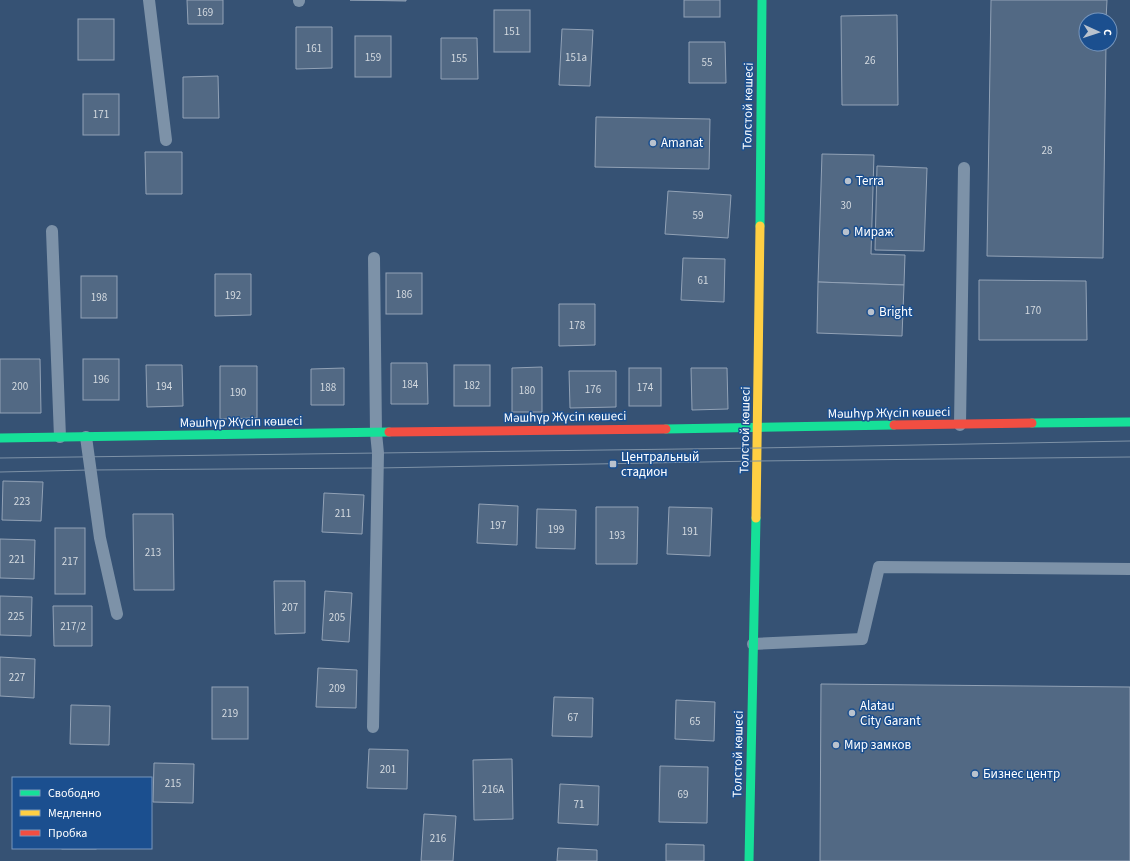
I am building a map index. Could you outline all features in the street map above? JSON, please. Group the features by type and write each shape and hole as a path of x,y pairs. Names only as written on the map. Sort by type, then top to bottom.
{"street":[{"name":"Толстой көшесі","path":"749,861 758,428 762,0"},
{"name":"Мәшһүр Жүсіп көшесі","path":"0,438 1130,422"}],"lane":[{"path":"149,0 166,140"},
{"path":"960,425 964,168"},
{"path":"52,231 60,437"},
{"path":"373,727 378,453 376,433 374,258"},
{"path":"86,437 100,538 118,614"},
{"path":"753,644 862,639 879,567 1130,569"}],"building":[{"path":"187,0 223,0 223,24 188,24"},
{"path":"350,0 406,0 406,1"},
{"path":"684,0 720,0 720,17 684,17"},
{"path":"991,0 1107,0 1106,12 1078,12 1078,52 1106,52 1103,258 987,256"},
{"path":"494,10 530,10 530,52 494,52"},
{"path":"897,15 898,105 842,105 841,16"},
{"path":"78,19 114,19 114,60 78,60"},
{"path":"296,27 332,27 332,68 296,69"},
{"path":"562,29 593,30 590,86 559,85"},
{"path":"355,36 391,36 391,77 355,77"},
{"path":"441,38 477,38 478,79 441,79"},
{"path":"689,42 725,42 726,83 689,83"},
{"path":"218,76 219,118 183,118 183,77"},
{"path":"83,94 119,94 119,135 83,135"},
{"name":"Amanat","path":"596,117 710,119 709,169 595,167"},
{"path":"145,152 182,152 182,194 146,194"},
{"path":"822,154 874,155 871,254 905,255 904,285 818,282"},
{"path":"877,166 927,168 924,251 875,250"},
{"path":"668,191 731,195 728,238 665,234"},
{"path":"683,258 725,259 724,302 681,300"},
{"path":"386,273 422,273 422,314 386,314"},
{"path":"215,274 251,274 251,315 215,316"},
{"path":"81,276 117,276 117,318 81,318"},
{"path":"979,280 1086,281 1087,340 979,340"},
{"path":"818,282 904,285 902,336 817,333"},
{"path":"559,304 595,304 595,345 559,346"},
{"path":"0,359 40,359 41,413 0,413"},
{"path":"83,359 119,359 119,400 83,400"},
{"path":"391,363 427,363 428,404 391,404"},
{"path":"146,365 182,365 183,406 147,407"},
{"path":"454,365 490,365 490,406 454,406"},
{"path":"220,366 257,366 257,418 220,419"},
{"path":"542,367 542,412 512,412 512,368"},
{"path":"344,368 344,405 311,405 311,369"},
{"path":"629,368 661,368 661,406 629,406"},
{"path":"691,368 727,368 728,409 692,410"},
{"path":"569,371 616,371 616,407 570,408"},
{"path":"3,481 43,482 41,521 2,520"},
{"path":"324,493 364,495 362,534 322,532"},
{"path":"479,504 518,506 517,545 477,543"},
{"path":"596,507 638,507 637,564 596,564"},
{"path":"669,507 712,508 710,556 667,554"},
{"path":"537,509 576,510 575,549 536,548"},
{"path":"133,514 173,514 174,590 134,590"},
{"path":"55,528 85,528 85,594 55,594"},
{"path":"0,539 35,540 34,579 0,578"},
{"path":"274,581 305,581 305,633 275,634"},
{"path":"325,591 352,593 349,642 322,640"},
{"path":"0,596 32,597 31,636 0,635"},
{"path":"53,606 92,606 92,646 54,646"},
{"path":"0,657 35,659 34,698 0,696"},
{"path":"318,668 357,670 356,708 316,707"},
{"name":"Бизнес центр","path":"821,684 1130,687 1130,861 820,861"},
{"path":"212,687 248,687 248,739 212,739"},
{"path":"554,697 593,698 592,737 552,736"},
{"path":"676,700 715,702 714,741 675,739"},
{"path":"71,705 110,706 109,745 70,744"},
{"path":"369,749 408,750 407,789 367,788"},
{"path":"512,759 513,819 474,820 473,760"},
{"path":"154,763 194,764 193,803 153,802"},
{"path":"660,766 708,767 707,823 659,822"},
{"path":"560,784 599,786 598,825 558,823"},
{"path":"424,814 456,816 453,861 421,861"},
{"path":"666,844 704,845 704,861 666,861"},
{"path":"558,848 597,850 597,861 557,861"}],"tram line":[{"path":"0,458 758,448 1130,441"},
{"path":"0,472 1130,457"}],"traffic: fast":[{"path":"760,226 762,0"},
{"path":"1032,423 1130,422"},
{"path":"666,429 894,425"},
{"path":"0,438 389,432"},
{"path":"749,861 756,518"}],"traffic: slow":[{"path":"756,518 760,226"}],"traffic: jam":[{"path":"894,425 1032,423"},
{"path":"389,432 666,429"}],"place":[{"name":"Amanat","path":"653,143"},
{"name":"Terra","path":"848,181"},
{"name":"Мираж","path":"846,232"},
{"name":"Bright","path":"871,312"},
{"name":"Центральный стадион","path":"613,464"},
{"name":"Alatau City Garant","path":"852,713"},
{"name":"Мир замков","path":"836,745"},
{"name":"Бизнес центр","path":"975,774"}]}
